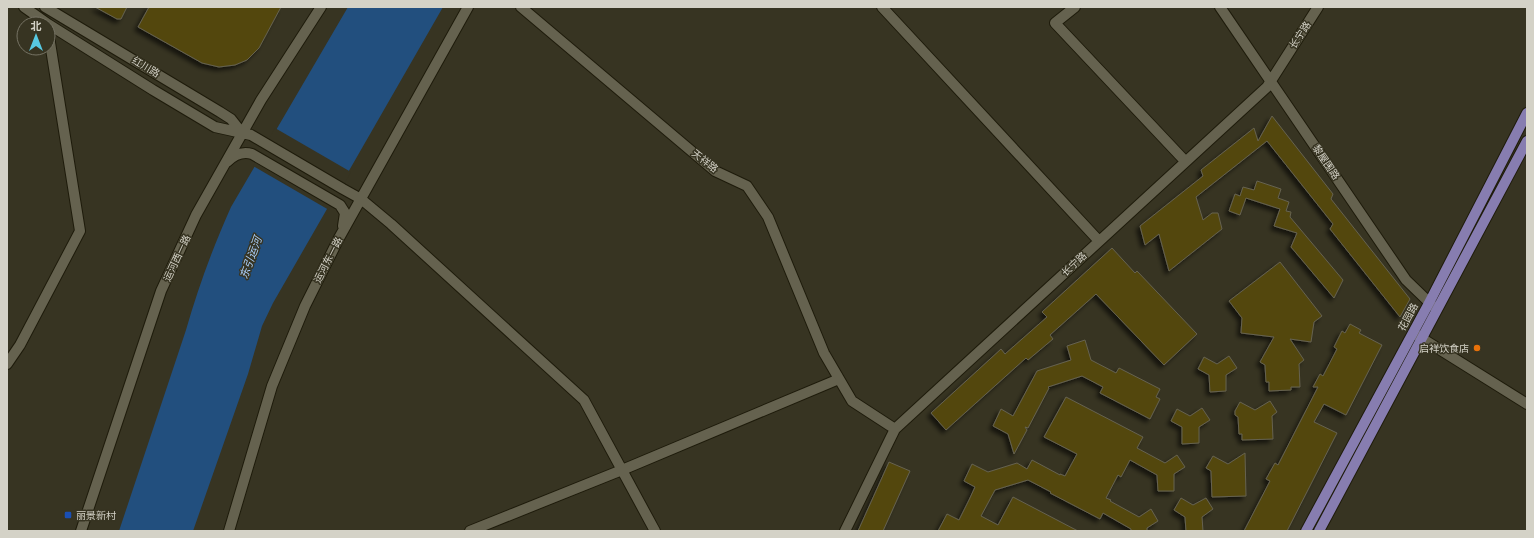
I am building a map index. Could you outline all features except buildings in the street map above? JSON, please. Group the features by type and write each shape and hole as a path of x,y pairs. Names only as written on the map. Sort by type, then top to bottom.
{"main road":[{"name":"花园路","path":"1306,531 1429,303 1527,112"},
{"path":"1319,531 1438,311 1527,141"}],"street":[{"name":"红川路","path":"24,7 36,16"},
{"name":"红川路","path":"46,7 231,119 242,133"},
{"name":"运河西一路","path":"81,531 161,291 196,214 261,100 321,7"},
{"name":"运河东一路","path":"229,531 272,386 305,306 339,238 468,7"},
{"name":"天祥路","path":"521,7 715,171 747,186 768,217 824,353 852,401 895,429"},
{"path":"882,7 1099,241"},
{"path":"1075,7 1055,23 1185,161"},
{"name":"黎屋围路","path":"1220,7 1406,280 1438,311"},
{"name":"长宁路","path":"845,531 895,429 1267,87 1318,7"},
{"name":"红川路","path":"56,30 216,127 251,135 360,200 391,224 584,400 655,531"},
{"path":"7,364 20,345 80,232 52,56"},
{"path":"222,168 236,155 243,153 252,154 335,202 340,205 345,213 339,238"},
{"path":"1413,333 1527,404"},
{"path":"470,531 622,470 839,379"}],"water":[{"name":"东引运河","path":"348,7 443,7 273,303 262,326 248,374 193,531 119,531 201,283 224,222 231,207"}],"pier":[{"path":"275,128 351,172 329,210 253,166"}],"place":[{"name":"启祥饮食店","path":"1477,348"},
{"name":"丽景新村","path":"68,515"}]}
